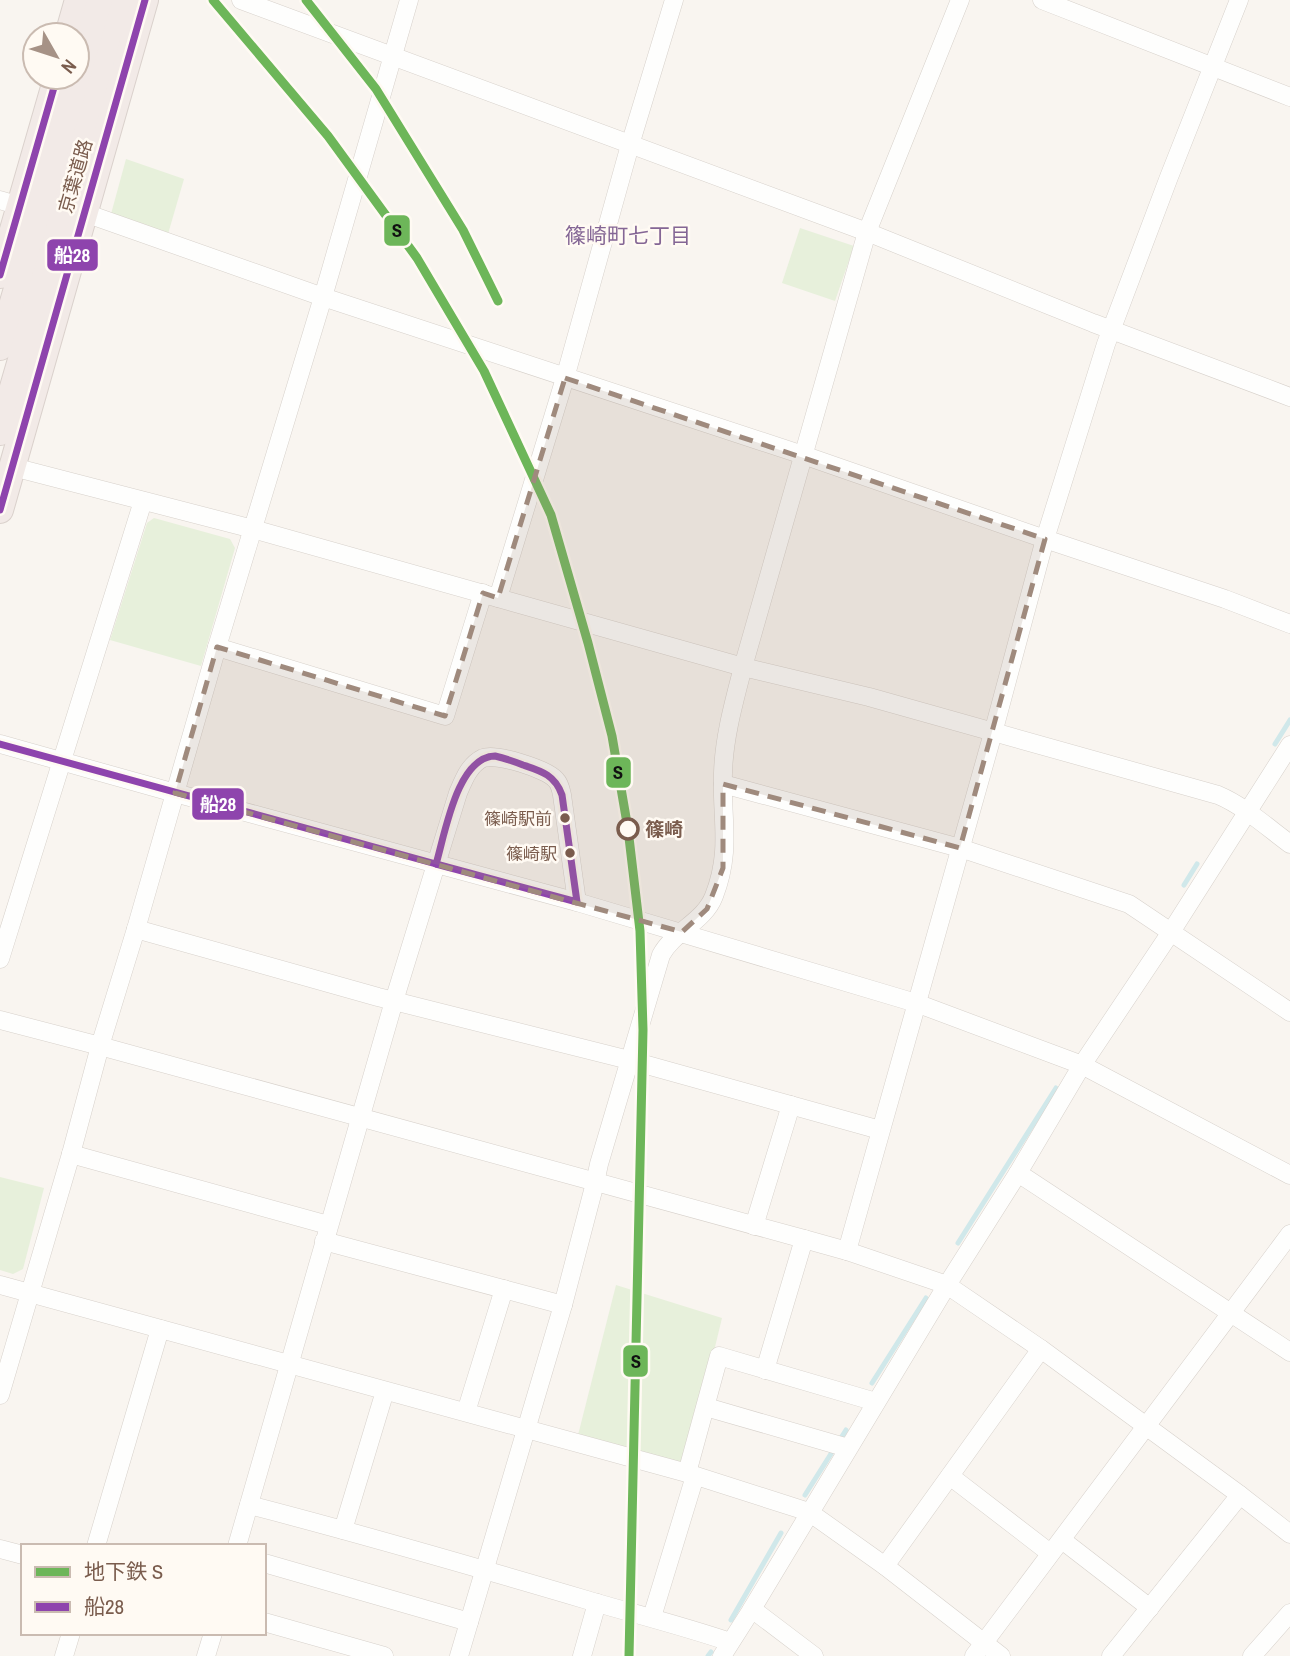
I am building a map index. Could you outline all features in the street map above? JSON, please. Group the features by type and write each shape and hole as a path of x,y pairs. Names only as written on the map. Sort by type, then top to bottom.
{"highway":[{"path":"72,21 78,0"},
{"name":"京葉道路","path":"0,347 101,0"},
{"name":"京葉道路","path":"0,432 126,0"},
{"name":"京葉道路","path":"0,510 145,0"},
{"path":"0,275 10,203 52,91"}],"street":[{"path":"241,0 867,232 1110,330 1290,397"},
{"path":"0,1395 100,1046 409,0"},
{"path":"217,647 445,716 491,596 565,378 630,145 674,0"},
{"path":"459,1656 563,1305 599,1164 660,955 669,943 707,909 714,898 723,868 726,834 723,784 726,734 743,667 867,232 960,0"},
{"path":"1042,0 1290,97"},
{"path":"847,1251 1045,539 1110,330 1239,0"},
{"path":"85,213 323,297 803,454 1225,599 1290,624"},
{"path":"13,467 253,529 743,667 869,697 1217,795 1247,811 1290,844"},
{"path":"0,958 143,501"},
{"path":"0,744 577,902 916,1003 1082,1065 1290,1175"},
{"path":"249,1505 652,1617 726,1649 1082,1065 1171,932 1290,745"},
{"path":"238,1544 394,1001 458,793 472,766 481,759 498,757 545,771 555,779 560,787 577,902"},
{"path":"723,784 960,848 1129,904 1290,1012"},
{"path":"136,929 394,1001 629,1060 880,1130"},
{"path":"0,1020 847,1251 947,1285 1041,1349 1290,1534"},
{"path":"754,1226 791,1105"},
{"path":"71,1154 563,1305"},
{"path":"1017,1173 1290,1352"},
{"path":"979,1649 1290,1234"},
{"path":"765,1370 804,1239"},
{"path":"0,1284 691,1475 809,1511 886,1566 979,1649 1001,1656"},
{"path":"466,1412 504,1289"},
{"path":"97,1544 160,1329"},
{"path":"886,1566 1041,1349"},
{"path":"652,1617 691,1475 719,1356 876,1402"},
{"path":"343,1530 385,1391"},
{"path":"706,1407 848,1448"},
{"path":"950,1476 1150,1608"},
{"path":"1111,1656 1240,1495"},
{"path":"0,1549 21,1554"},
{"path":"266,1564 469,1622"},
{"path":"582,1656 597,1603"},
{"path":"752,1609 814,1656"},
{"path":"1252,1656 1290,1613"},
{"path":"266,1623 326,1648 384,1656"},
{"path":"64,1656 70,1635"},
{"path":"206,1656 212,1635"}],"highlighted area":[{"path":"565,378 1045,539 960,848 723,784 723,868 707,909 682,932 175,793 217,647 445,716 483,593 498,598"}],"green space":[{"path":"126,159 184,179 168,234 111,214"},
{"path":"800,228 854,246 835,301 782,283"},
{"path":"154,518 230,539 235,548 201,666 110,640 147,523"},
{"path":"0,1177 44,1188 23,1269 13,1274 0,1270"},
{"path":"616,1285 722,1318 686,1467 577,1439"}],"waterway":[{"path":"1275,744 1290,720"},
{"path":"1184,885 1197,864"},
{"path":"958,1243 1056,1088"},
{"path":"872,1383 926,1298"},
{"path":"805,1495 846,1430"},
{"path":"731,1620 781,1533"},
{"path":"708,1656 711,1652"}],"metro line":[{"name":"S","path":"213,0 328,136 417,258 484,371 551,515 612,736 628,829 640,931 643,1030 629,1656"},
{"name":"S","path":"306,0 376,89 463,230 498,301"}],"transit line":[{"name":"船28","path":"0,510 145,0"},
{"name":"船28","path":"0,275 53,91"},
{"name":"船28","path":"0,744 436,864"},
{"name":"船28","path":"495,756 541,772 551,778 559,788 577,902 436,864 462,783 471,769 482,760 495,756"}],"place":[{"name":"篠崎駅前","path":"565,818"},
{"name":"篠崎","path":"628,829"},
{"name":"篠崎駅","path":"570,853"}],"district":[{"name":"篠崎町七丁目","path":"628,236"}]}
